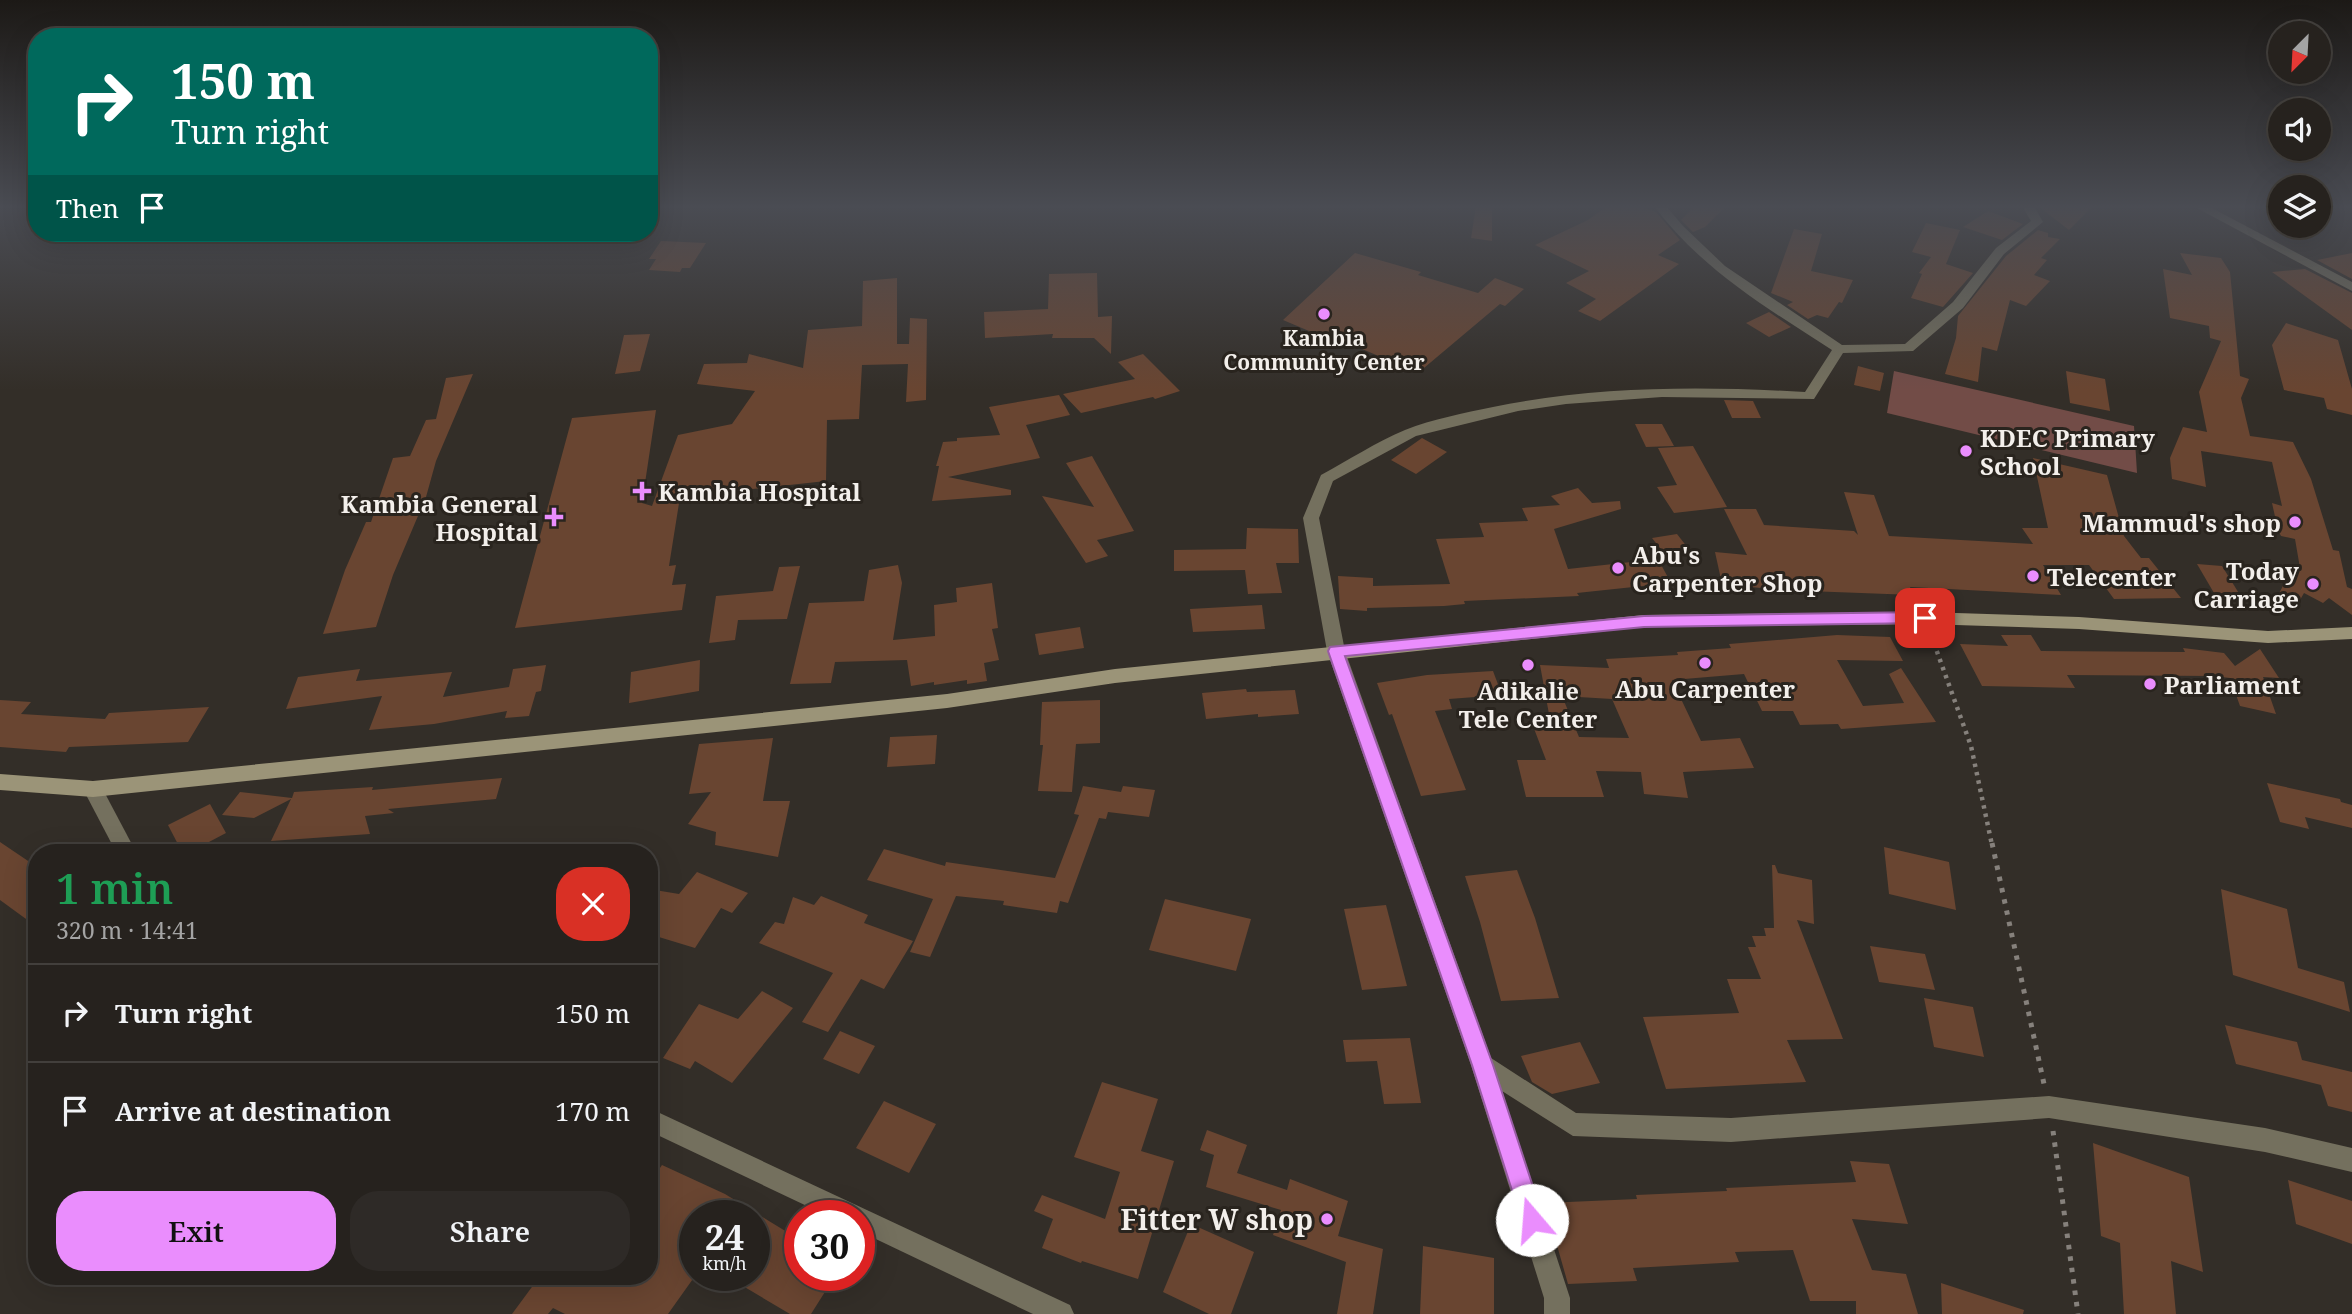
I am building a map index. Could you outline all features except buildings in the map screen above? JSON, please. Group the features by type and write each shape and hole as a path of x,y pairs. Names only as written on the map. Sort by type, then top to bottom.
{"main road":[{"path":"0,782 93,789 933,702 1115,676 1644,621 1925,618 2080,622 2268,637 2352,633"}],"street":[{"path":"1719,267 1738,284 1839,349 1908,348 1958,305 1987,267"},
{"path":"2315,267 2352,287"},
{"path":"1557,1314 1558,1298 1482,1065 1336,651 1311,518 1326,478 1419,429 1593,394 1721,390 1809,396 1839,349"},
{"path":"93,789 122,844"},
{"path":"1482,1065 1573,1125 1731,1130 2049,1107 2265,1140 2352,1160"},
{"path":"658,1123 821,1200"},
{"path":"875,1226 1061,1314"}],"path":[{"path":"1925,618 1970,746 2049,1107 2078,1314"}],"shaded area":[{"path":"1894,371 2134,426 2137,473 1887,413"}],"place":[{"name":"Kambia Community Center","path":"1324,314"},
{"name":"KDEC Primary School","path":"1966,451"},
{"name":"Kambia Hospital","path":"642,491"},
{"name":"Kambia General Hospital","path":"554,517"},
{"name":"Mammud's shop","path":"2295,522"},
{"name":"Abu's Carpenter Shop","path":"1618,568"},
{"name":"Telecenter","path":"2033,576"},
{"name":"Today Carriage","path":"2313,584"},
{"name":"Abu Carpenter","path":"1705,663"},
{"name":"Adikalie Tele Center","path":"1528,665"},
{"name":"Parliament","path":"2150,684"},
{"name":"Fitter W shop","path":"1327,1219"}],"route":[{"path":"1532,1220 1482,1065 1336,651 1644,621 1925,618"}]}
